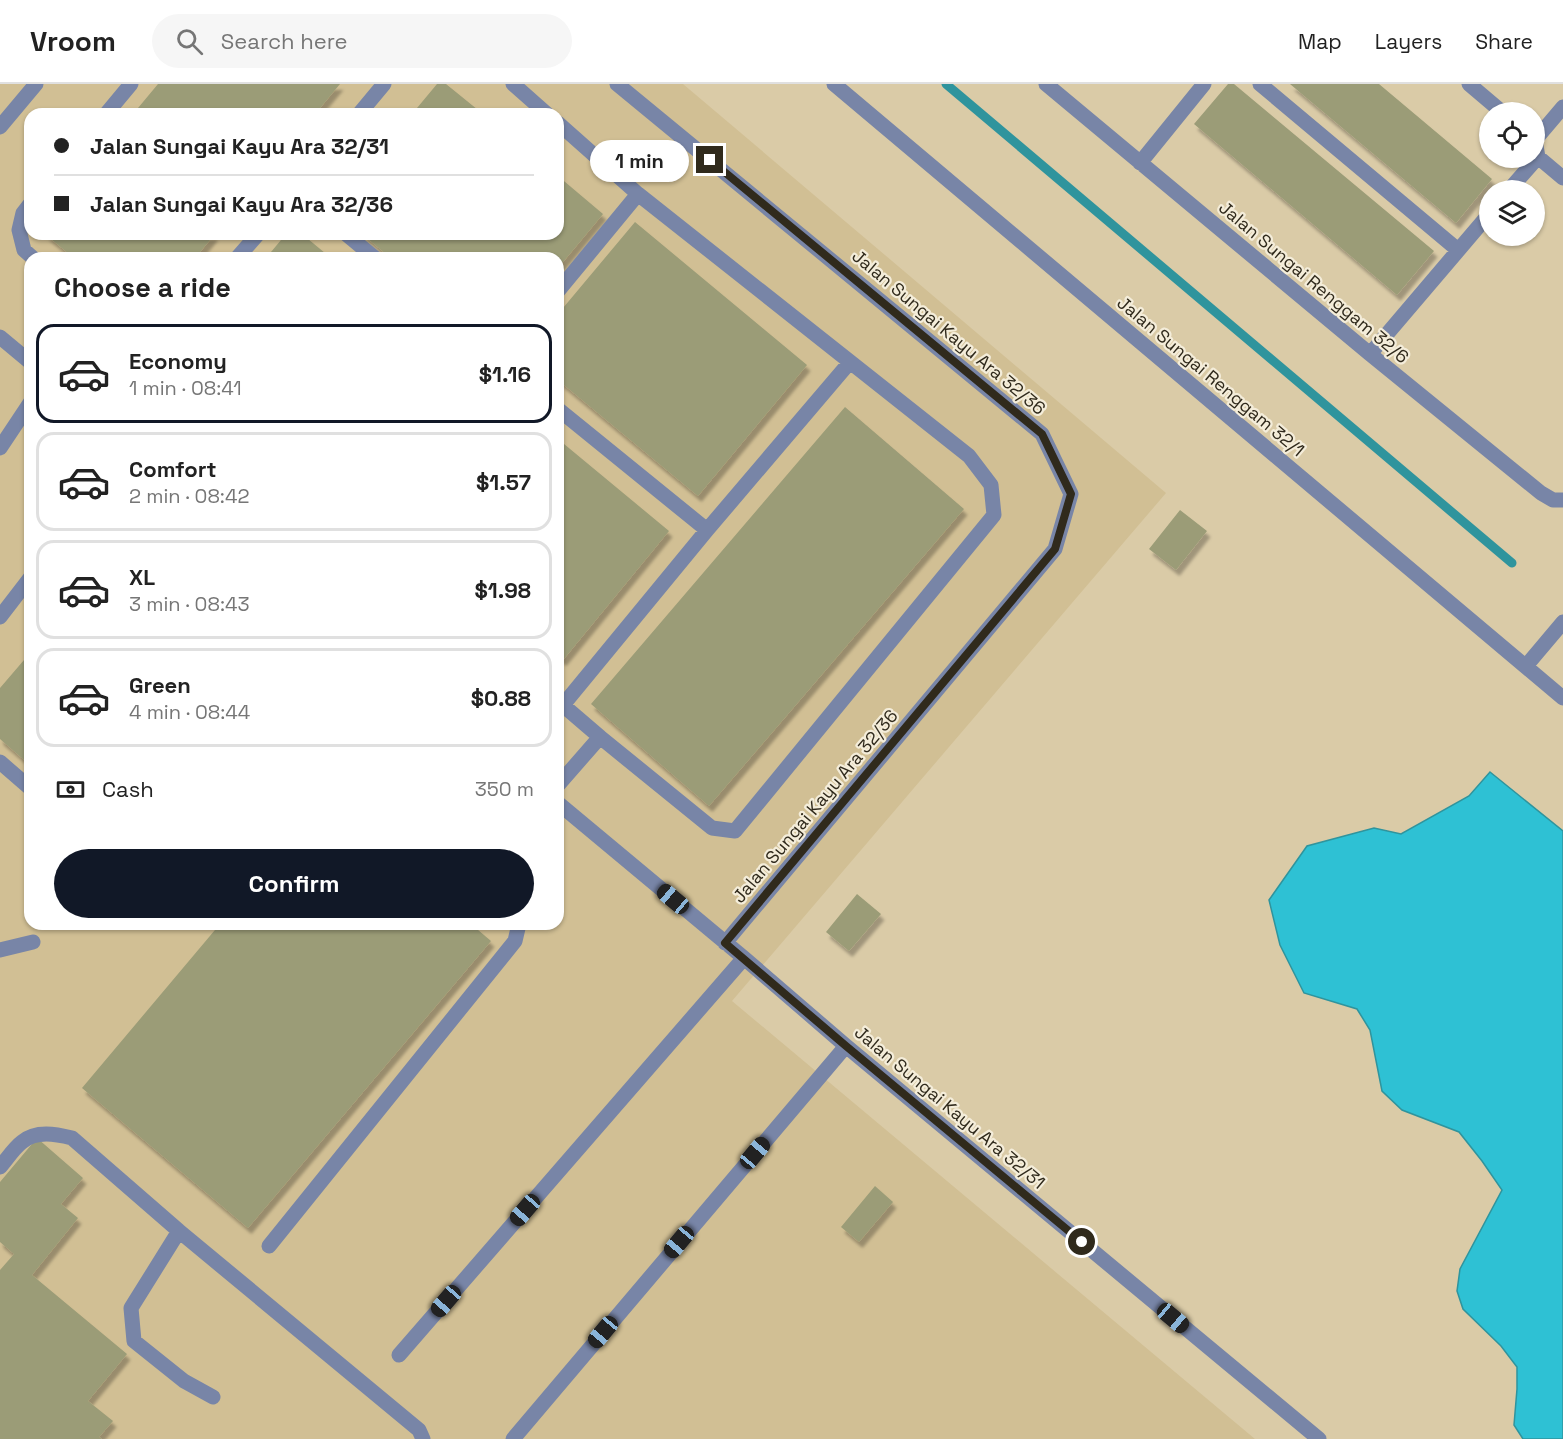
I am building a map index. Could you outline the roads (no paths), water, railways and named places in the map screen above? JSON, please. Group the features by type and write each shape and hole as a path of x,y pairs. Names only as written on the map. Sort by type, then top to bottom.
{"street":[{"path":"0,127 36,84"},
{"path":"111,108 131,84"},
{"path":"364,108 384,84"},
{"path":"513,84 540,108"},
{"name":"Jalan Sungai Kayu Ara 32/36","path":"617,84 1042,434 1071,494 1055,549 725,943"},
{"name":"Jalan Sungai Renggam 32/1","path":"834,84 1563,698"},
{"name":"Jalan Sungai Renggam 32/6","path":"1046,84 1541,493 1553,500 1563,500"},
{"path":"1140,163 1204,84"},
{"path":"1260,84 1458,250"},
{"path":"1469,84 1490,102"},
{"path":"1545,128 1563,107"},
{"path":"564,128 638,194 969,456 991,485 994,515 735,831 712,828 564,706"},
{"path":"1545,163 1563,178"},
{"path":"1518,180 1528,168"},
{"path":"564,284 638,194"},
{"path":"24,212 19,230 26,252"},
{"path":"1370,354 1479,226"},
{"path":"242,252 253,240"},
{"path":"353,240 368,252"},
{"path":"0,337 24,357"},
{"path":"564,698 850,362"},
{"path":"0,448 24,412"},
{"path":"564,414 707,530"},
{"path":"0,617 24,586"},
{"path":"1526,666 1563,622"},
{"path":"564,778 600,737"},
{"path":"0,762 24,783"},
{"name":"Jalan Sungai Kayu Ara 32/31","path":"564,814 744,958 846,1046 1319,1439"},
{"path":"269,1246 515,941 518,930"},
{"path":"0,950 33,942"},
{"path":"399,1355 744,958"},
{"path":"513,1439 846,1046"},
{"path":"0,1167 22,1141 39,1134 59,1134 72,1138 179,1231 419,1430 423,1439"},
{"path":"179,1231 131,1308 134,1341 184,1381 213,1397"}],"water":[{"path":"1490,772 1563,831 1563,1439 1523,1439 1514,1425 1517,1367 1501,1346 1463,1309 1457,1291 1460,1269 1502,1190 1459,1132 1402,1110 1382,1091 1370,1030 1357,1009 1304,993 1280,945 1269,900 1307,846 1374,828 1401,834 1469,796"}],"waterway":[{"path":"946,84 1512,563"}]}
